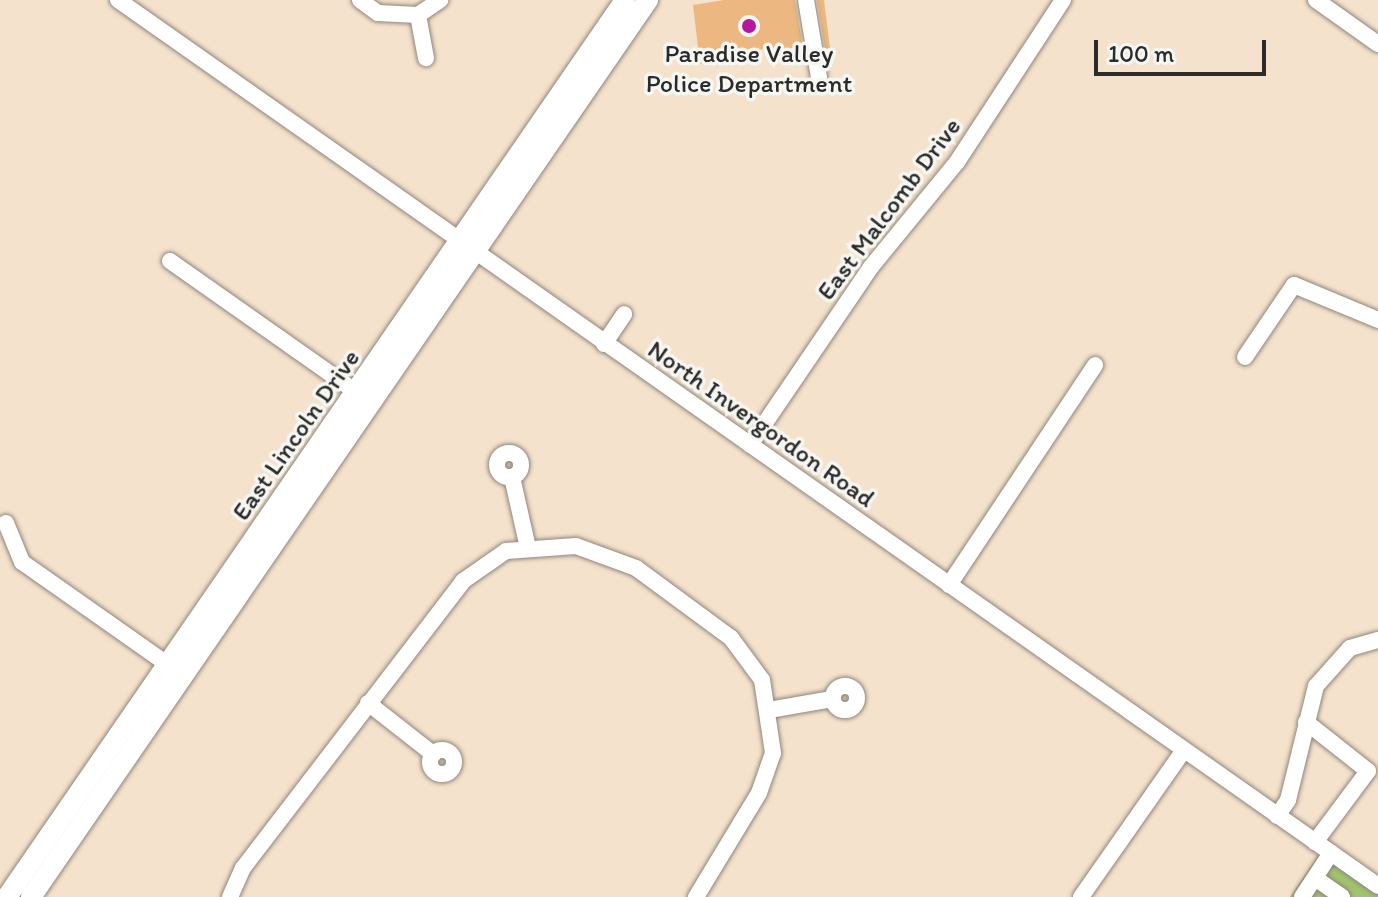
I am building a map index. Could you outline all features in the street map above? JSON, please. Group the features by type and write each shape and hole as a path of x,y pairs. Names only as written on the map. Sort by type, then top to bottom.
{"main road":[{"name":"East Lincoln Drive","path":"582,81 625,0"},
{"name":"East Lincoln Drive","path":"31,897 177,671 582,81 648,0"},
{"name":"East Lincoln Drive","path":"7,897 177,671"}],"street":[{"name":"North Invergordon Road","path":"118,0 1378,886"},
{"path":"360,0 378,13 418,15 440,0"},
{"path":"806,0 819,78"},
{"name":"East Malcomb Drive","path":"750,445 871,267 957,162 1063,0"},
{"path":"1316,0 1378,44"},
{"path":"418,15 426,58"},
{"path":"170,261 365,399"},
{"path":"1245,357 1294,285 1378,320"},
{"path":"604,344 624,314"},
{"path":"949,585 1095,365"},
{"path":"512,477 528,548"},
{"path":"6,523 22,562 177,671"},
{"path":"230,897 243,868 463,581 506,551 576,546 636,568 731,638 762,680 769,710 773,753 759,793 696,897"},
{"path":"1277,816 1301,746 1311,695 1342,654 1378,640"},
{"path":"769,710 832,699"},
{"path":"368,703 433,754"},
{"path":"1306,722 1368,771 1315,842"},
{"path":"1301,746 1324,735"},
{"path":"1081,897 1184,750"},
{"path":"1302,897 1331,853"},
{"path":"1315,878 1342,897"}],"green space":[{"path":"1320,853 1378,894 1378,897 1290,897"}],"building":[{"name":"Paradise Valley Police Department","path":"724,0 795,0 803,48 742,50 743,57 700,64 693,5"},
{"path":"817,0 824,0 830,48 825,49"}],"place":[{"name":"Paradise Valley Police Department","path":"749,26"}]}
